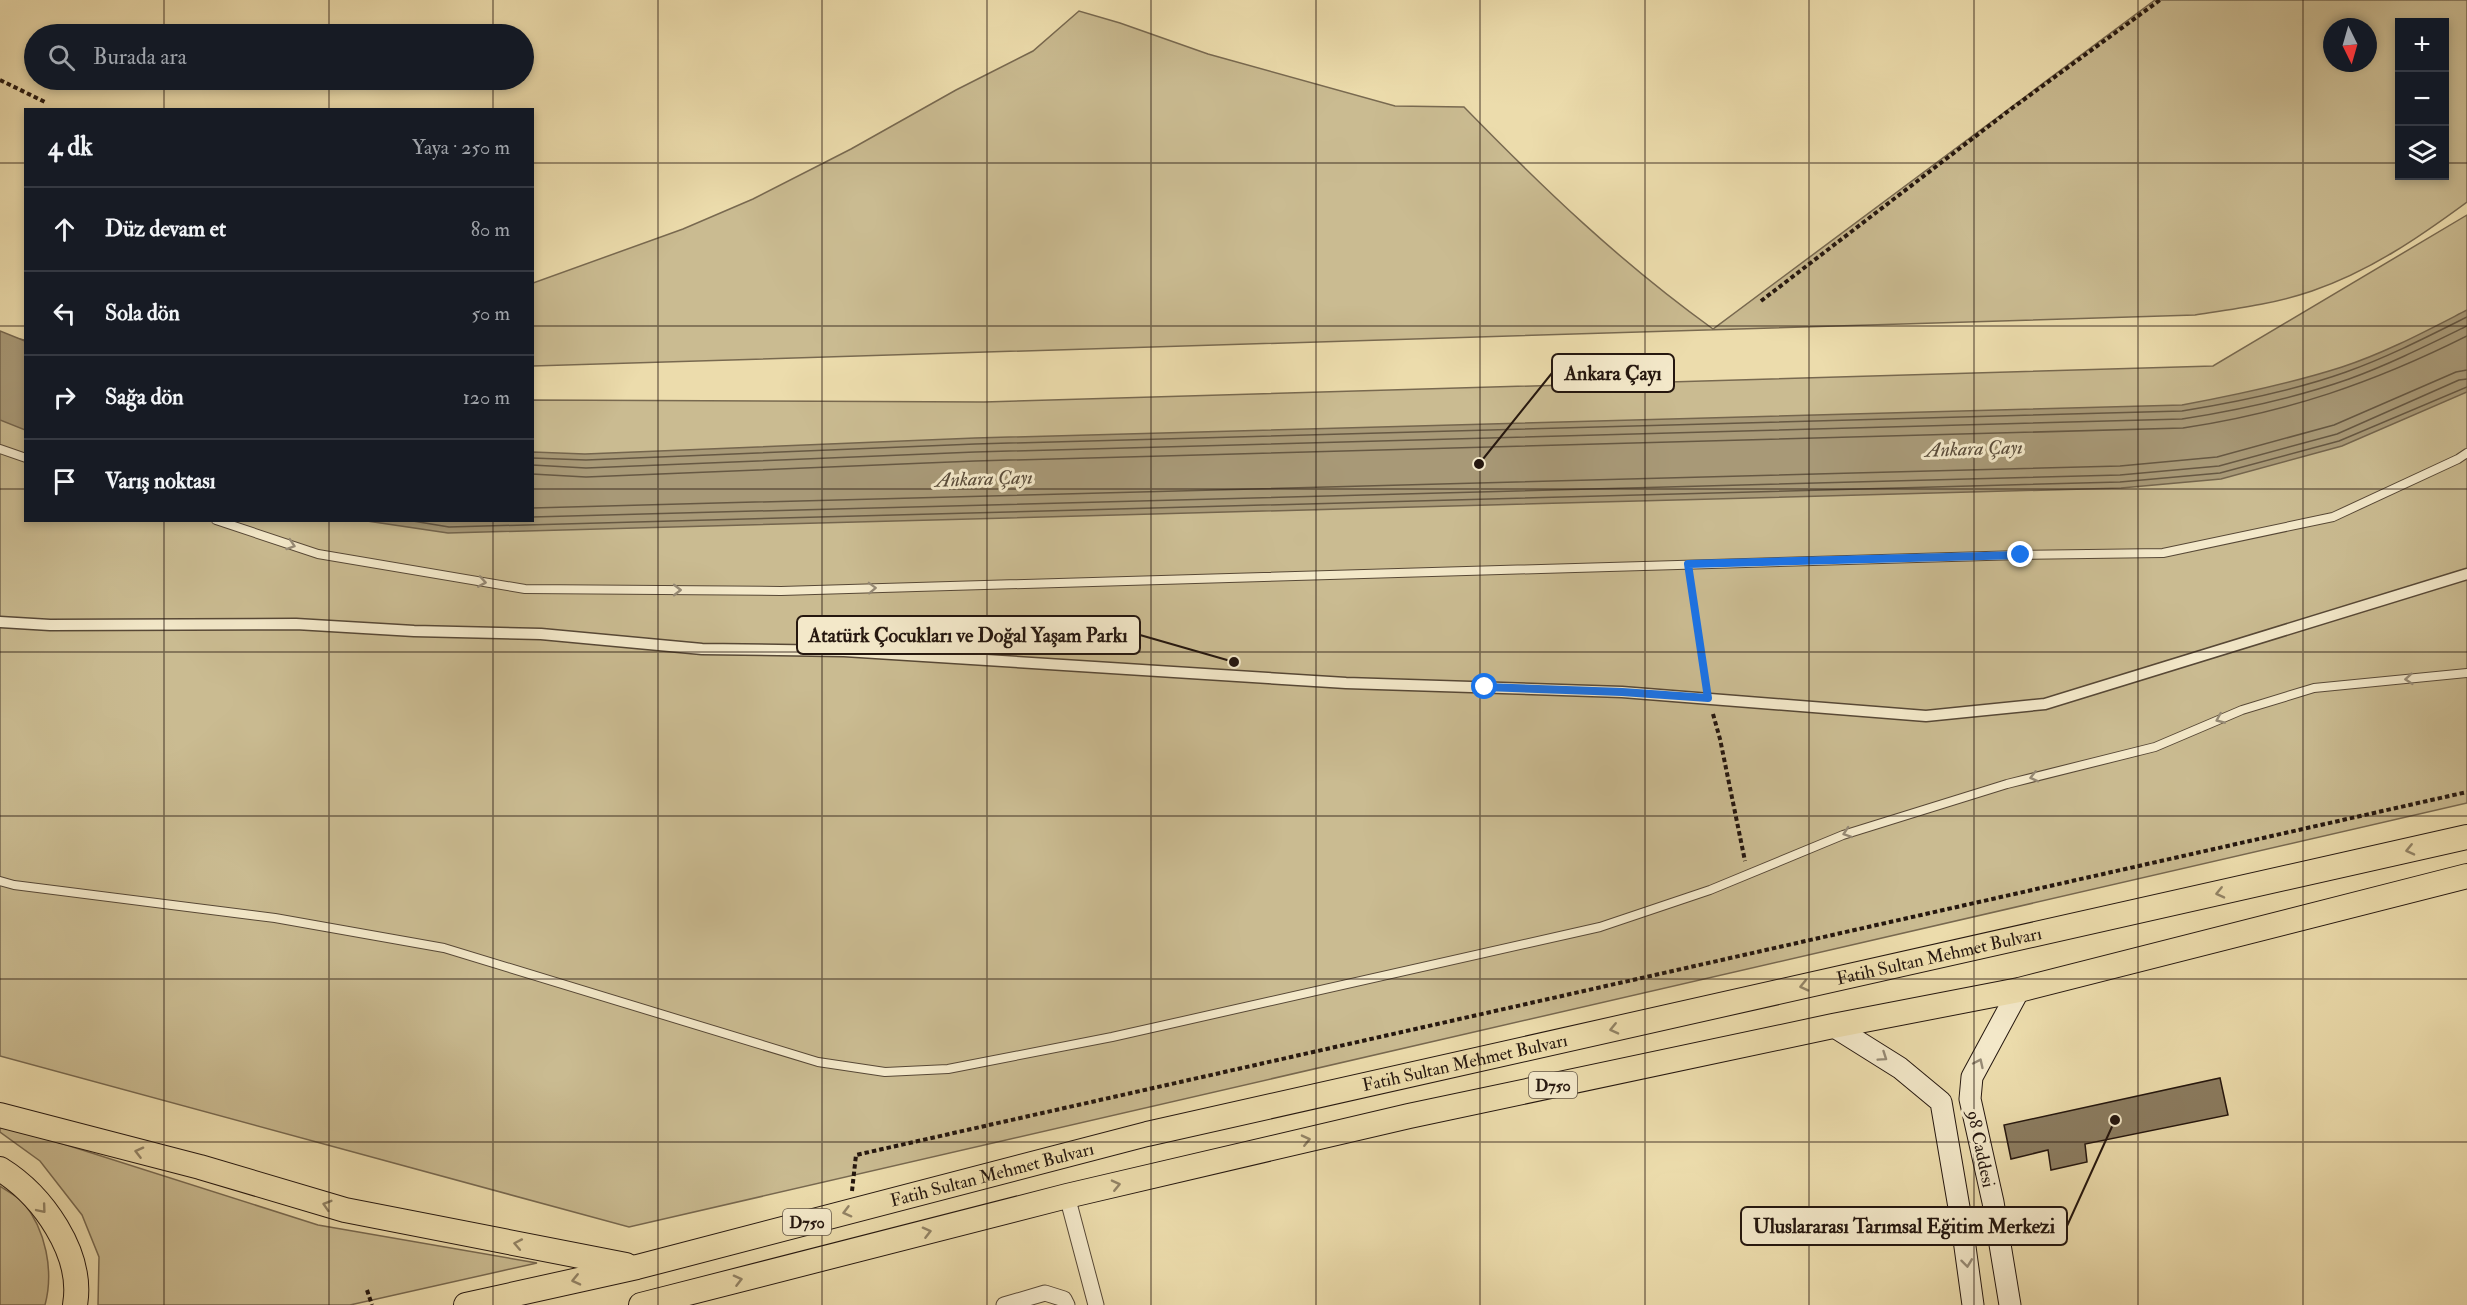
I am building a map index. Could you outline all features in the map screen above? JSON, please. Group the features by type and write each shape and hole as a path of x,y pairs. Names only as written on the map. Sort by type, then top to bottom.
{"highway":[{"name":"Fatih Sultan Mehmet Bulvarı","path":"466,1305 637,1267 1159,1131 2467,837"},
{"name":"D750","path":"641,1305 1067,1196 1430,1112 1833,1026 2019,990 2467,876"},
{"path":"0,1115 200,1167 345,1210 637,1267"},
{"path":"0,1169 15,1179 46,1212 63,1239 75,1270 77,1294 75,1305"}],"main road":[{"name":"98 Caddesi","path":"2010,1305 1993,1202 1970,1099 1972,1077 2019,990"},
{"name":"98 Caddesi","path":"1833,1026 1900,1068 1941,1102 1973,1305"},
{"name":"98 Caddesi","path":"1941,1102 1970,1099"}],"street":[{"path":"0,622 50,626 296,624 414,631 541,634 702,649 844,651 1346,683 1622,692 1926,716 2045,705 2467,574"},
{"path":"1067,1196 1096,1305"},
{"path":"1004,1305 1045,1293 1064,1299 1066,1305"}],"lane":[{"path":"0,449 24,457"},
{"path":"222,522 318,554 525,589 781,591 1688,564 2163,553 2332,516 2467,453"},
{"path":"0,881 14,885 275,918 444,948 818,1062 885,1072 948,1069 1112,1037 1588,930 1710,890 1843,835 2007,784 2155,747 2242,710 2314,688 2467,673"}],"path":[{"path":"1761,300 2011,109 2160,0"},
{"path":"0,80 45,102"},
{"path":"1688,564 1708,698 1720,739 1748,874"},
{"path":"851,1211 856,1155 2467,792"},
{"path":"367,1290 372,1305"}],"shaded area":[{"path":"2155,0 2467,0 2467,202 2393,252 2354,274 2312,291 2254,306 2195,315 534,366 534,283 683,229 753,199 1033,51 1079,11 1208,54 1395,106 1464,107 1584,224 1646,278 1713,329"},
{"path":"2467,215 2467,803 629,1227 0,1056 0,335 24,340 24,522 534,522 534,400 984,402 2213,366"},
{"path":"0,1126 318,1225 537,1263 350,1305 98,1305 99,1257 82,1215 40,1161 0,1132"},
{"path":"0,1186 23,1202 31,1213 42,1238 49,1278 45,1305 0,1305"}],"water":[{"path":"2467,310 2467,392 2342,446 2221,479 2121,488 448,533 374,522 534,522 534,452 585,454 975,438 2182,405 2302,379 2358,361 2421,334"},
{"path":"0,331 24,341 24,430 0,420"}],"building":[{"path":"2220,1078 2228,1115 2085,1144 2087,1162 2051,1170 2048,1150 2011,1159 2004,1125"}],"place":[{"name":"Ankara Çayı","path":"1479,464"},
{"name":"Atatürk Çocukları ve Doğal Yaşam Parkı","path":"1234,662"},
{"name":"Uluslararası Tarımsal Eğitim Merkezi","path":"2115,1120"}],"route":[{"path":"1485,687 1708,698 1688,564 2021,555"}]}
